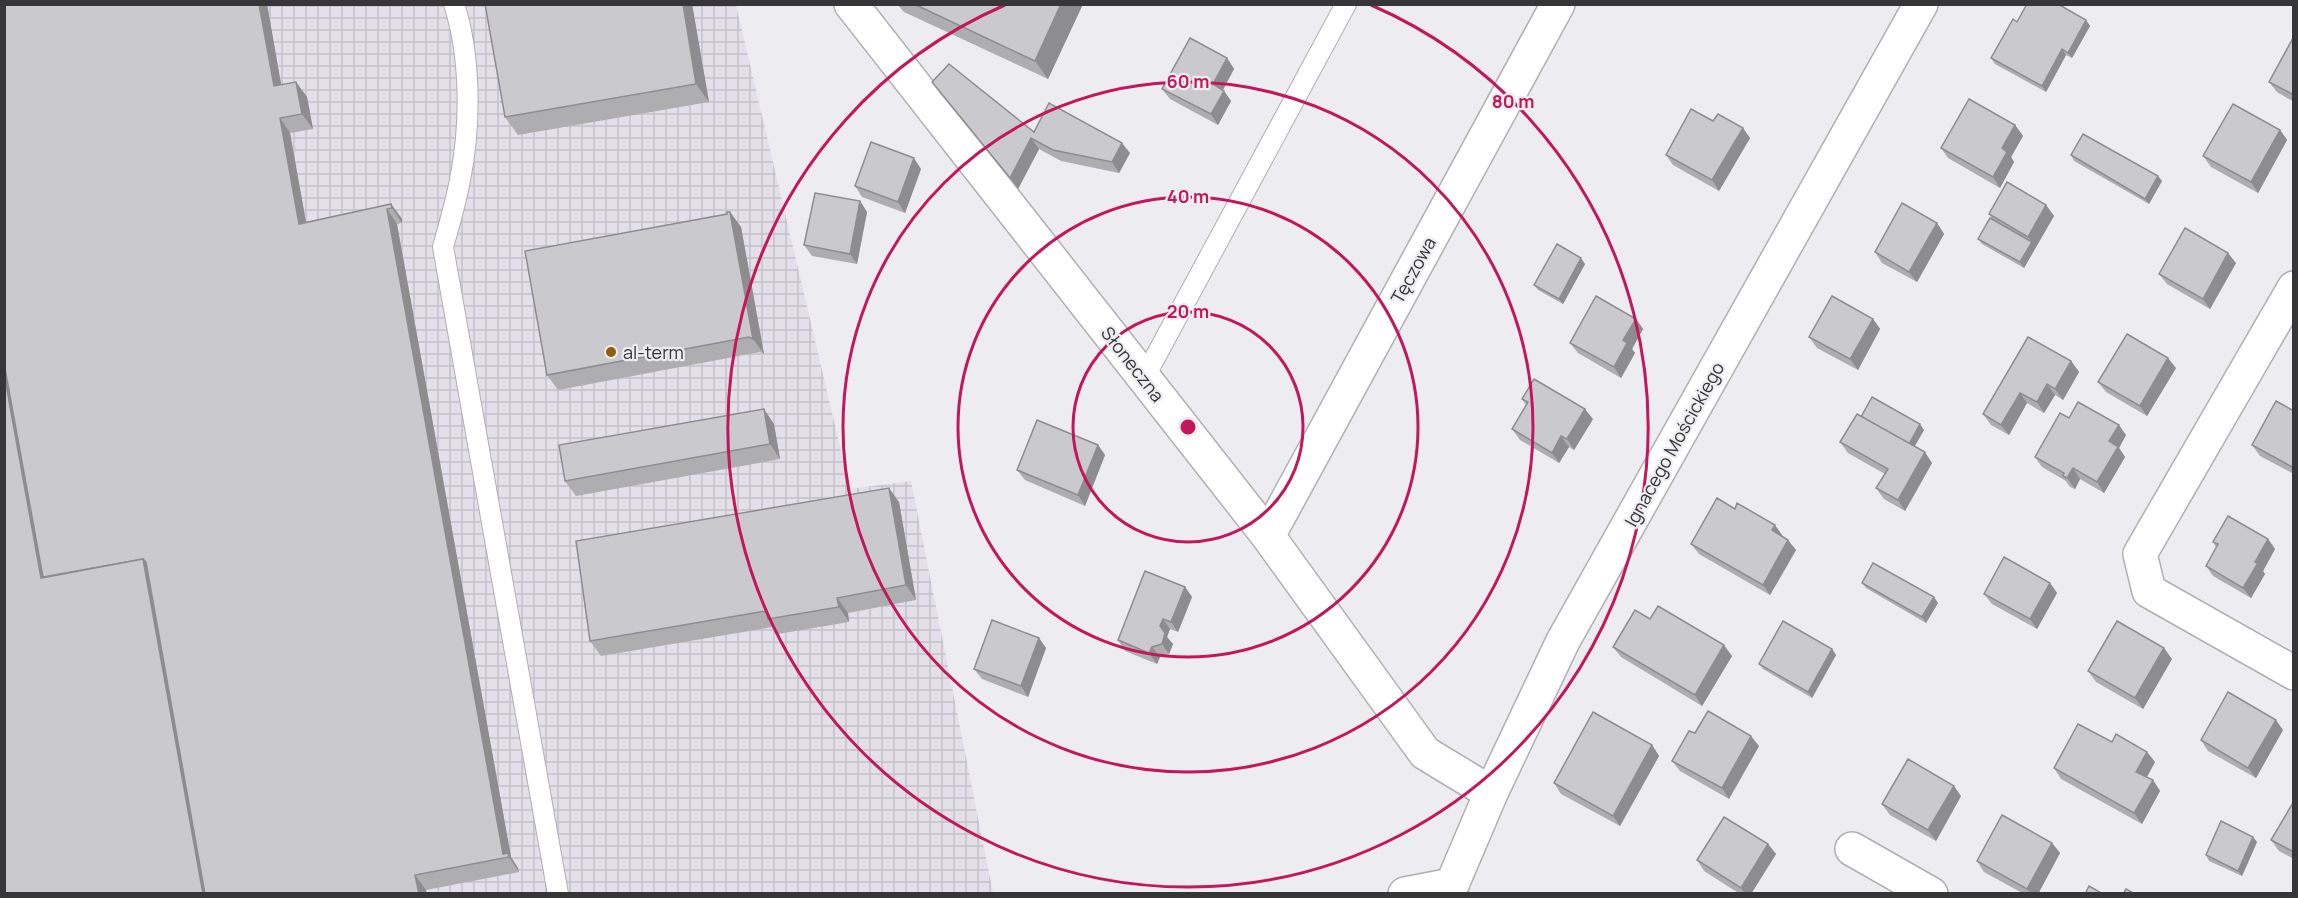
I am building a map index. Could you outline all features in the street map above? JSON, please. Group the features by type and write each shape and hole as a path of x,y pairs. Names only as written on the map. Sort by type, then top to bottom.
{"street":[{"name":"Słoneczna","path":"851,4 1268,536 1425,753 1491,793"},
{"name":"Tęczowa","path":"1268,536 1558,4"},
{"name":"Ignacego Mościckiego","path":"1450,889 1491,793 1563,641 1921,4"},
{"path":"2294,288 2140,554 2149,591 2294,673"},
{"path":"1852,849 1931,894"},
{"path":"1405,894 1450,889"}],"lane":[{"path":"454,4 463,33 466,114 461,179 443,247 558,894"},
{"path":"1144,378 1346,4"}],"shaded area":[{"path":"5,5 736,5 850,489 911,481 993,893 5,894"}],"building":[{"path":"4,4 259,4 274,86 296,82 302,114 280,118 299,224 391,204 392,208 387,209 503,854 508,853 509,857 415,875 419,894 205,894 146,562 143,559 43,577 4,363"},
{"path":"485,4 683,4 696,84 505,117"},
{"path":"914,4 1061,4 1035,61"},
{"path":"2027,4 2058,4 2086,20 2068,53 2062,49 2042,86 1991,58 2013,19 2017,22"},
{"path":"1190,38 1227,58 1213,84 1224,91 1211,114 1162,89"},
{"path":"2294,38 2294,95 2269,82"},
{"path":"949,64 1034,132 1049,103 1122,143 1112,162 1053,150 1031,138 1010,178 932,82"},
{"path":"1969,99 2015,125 2002,148 2007,152 1993,177 1941,148"},
{"path":"2233,104 2280,130 2251,182 2203,156"},
{"path":"1691,109 1713,121 1718,114 1743,128 1712,180 1666,155"},
{"path":"2083,134 2158,176 2145,199 2071,155"},
{"path":"871,142 914,158 898,202 855,186"},
{"path":"2007,182 2046,205 2028,237 1989,214"},
{"path":"815,193 860,201 850,254 804,245"},
{"path":"1902,203 1937,223 1909,272 1875,252"},
{"path":"730,212 753,339 749,337 547,375 525,251 727,214"},
{"path":"1990,218 2032,242 2020,262 1978,239"},
{"path":"2185,228 2228,253 2203,299 2159,274"},
{"path":"1557,244 1581,258 1559,299 1534,285"},
{"path":"1596,296 1636,319 1623,340 1627,343 1614,367 1570,343"},
{"path":"1832,296 1873,319 1850,359 1809,337"},
{"path":"2127,334 2168,358 2140,406 2098,382"},
{"path":"2028,337 2071,361 2055,389 2047,384 2037,402 2020,393 2001,425 1983,414"},
{"path":"4,373 41,578 143,559 203,894 4,894"},
{"path":"1534,379 1585,409 1567,439 1561,436 1552,453 1512,429 1528,402 1522,399"},
{"path":"1872,397 1920,424 1909,444 1861,417"},
{"path":"2276,401 2294,411 2294,468 2252,445"},
{"path":"2078,402 2119,425 2109,441 2118,447 2097,482 2073,468 2067,478 2063,476 2064,473 2035,457 2060,413 2069,418"},
{"path":"764,409 770,444 565,481 559,445"},
{"path":"1857,414 1925,452 1898,500 1876,488 1888,469 1840,442"},
{"path":"1037,420 1098,445 1078,495 1017,470"},
{"path":"889,488 906,585 837,598 839,607 768,619 766,611 590,641 576,541"},
{"path":"1717,498 1735,509 1737,503 1775,525 1772,530 1788,540 1763,585 1691,544"},
{"path":"2228,516 2268,539 2255,562 2258,563 2243,588 2206,566 2218,544 2213,542"},
{"path":"2004,557 2050,583 2030,619 1984,594"},
{"path":"1873,563 1934,597 1922,617 1862,583"},
{"path":"1145,571 1185,587 1171,622 1163,619 1160,626 1165,633 1162,644 1152,647 1149,653 1118,640"},
{"path":"1658,606 1724,645 1695,695 1613,647 1635,610 1650,619"},
{"path":"992,620 1039,638 1021,686 974,669"},
{"path":"1783,621 1832,649 1808,692 1759,664"},
{"path":"2117,621 2164,648 2135,698 2088,671"},
{"path":"2228,692 2276,720 2248,768 2201,740"},
{"path":"1708,711 1751,736 1722,788 1672,761 1689,731 1695,733"},
{"path":"1593,712 1652,745 1613,816 1554,783"},
{"path":"2078,724 2112,742 2116,734 2147,752 2136,772 2153,780 2134,813 2054,768"},
{"path":"1908,759 1954,786 1928,830 1882,804"},
{"path":"2294,801 2294,852 2271,840"},
{"path":"2002,815 2052,843 2027,889 1977,861"},
{"path":"1724,817 1768,844 1741,888 1697,860"},
{"path":"2221,821 2253,837 2238,871 2206,855"},
{"path":"2089,886 2103,894 2085,894"},
{"path":"2126,889 2135,894 2123,894"}],"place":[{"name":"al-term","path":"611,352"}]}
